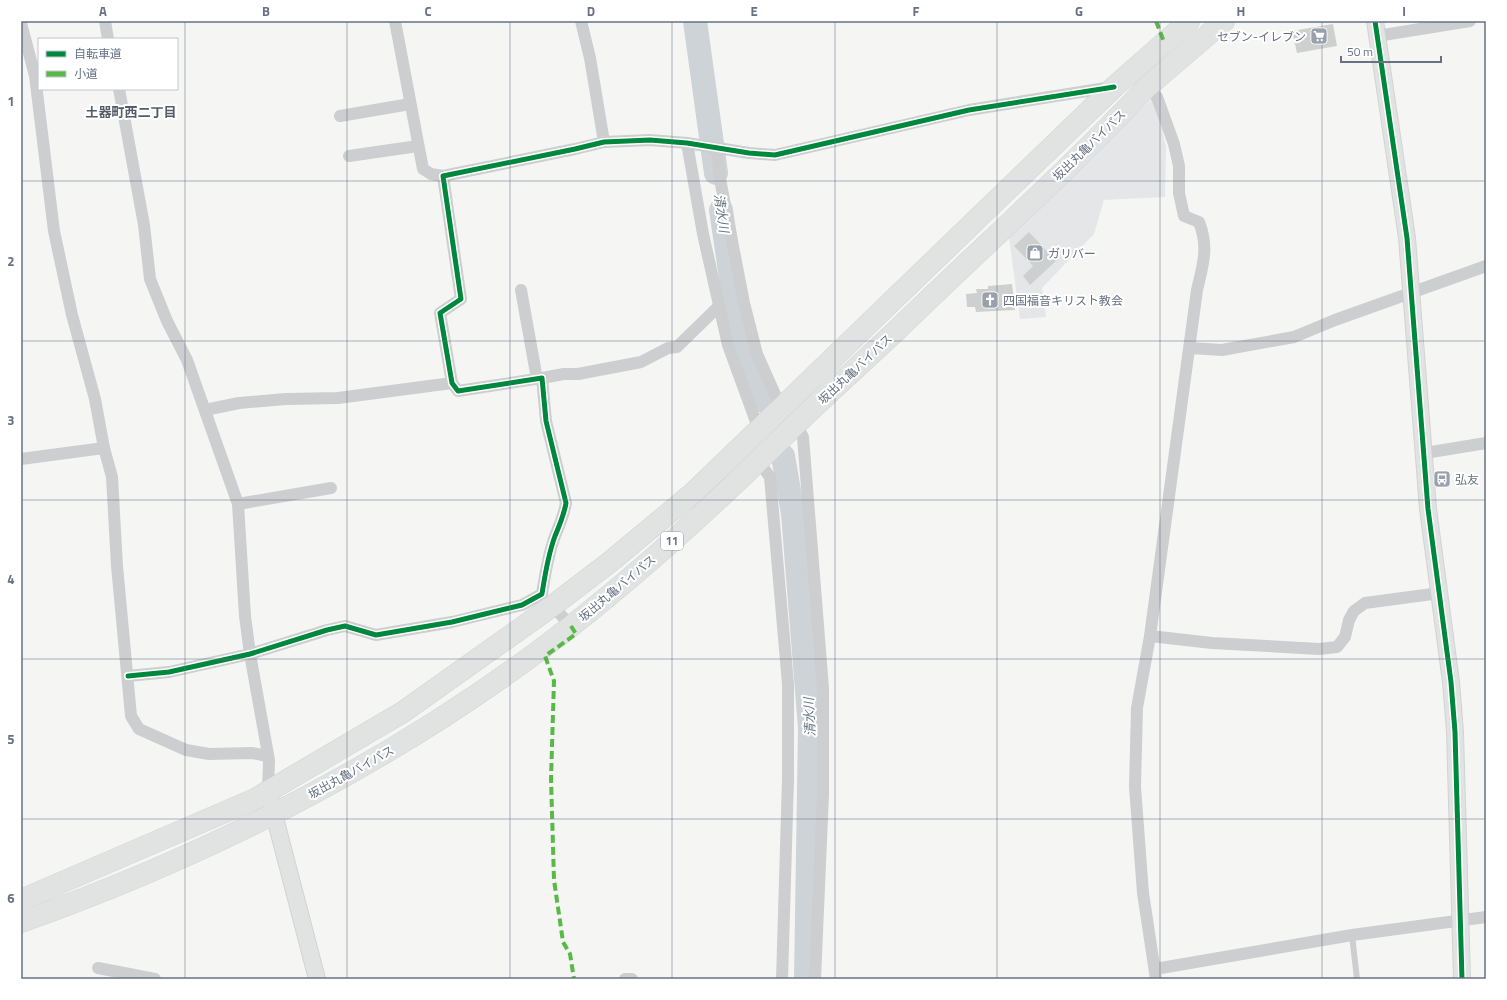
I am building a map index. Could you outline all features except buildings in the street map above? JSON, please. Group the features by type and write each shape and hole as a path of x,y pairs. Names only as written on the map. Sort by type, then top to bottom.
{"highway":[{"name":"坂出丸亀バイパス","path":"21,900 189,829 255,799 403,712 548,600 610,562 693,493 1114,87 1189,21"},
{"name":"坂出丸亀バイパス","path":"21,922 132,880 196,852 274,814 363,766 464,704 571,626 634,574 759,462 796,424 1147,87 1224,21"}],"street":[{"path":"104,21 108,38"},
{"path":"395,21 423,169 431,174 443,176 575,150 604,142 650,140 687,143 775,155 969,110 1114,87"},
{"path":"581,21 590,58 604,142"},
{"path":"1462,979 1459,922 1455,732 1451,682 1428,509 1412,292 1402,201 1383,85 1376,28 1470,21"},
{"path":"21,23 35,76 54,231 72,315 96,399 104,448 112,477 117,566 131,716 139,729 186,750 209,754 252,753 268,756"},
{"path":"1147,87 1157,97 1174,144 1179,166 1179,193 1184,216 1199,222 1205,236 1205,252 1197,290 1150,636 1137,708 1135,786 1143,893 1156,974 1352,935 1459,922 1486,917"},
{"path":"119,90 144,225 150,279 167,321 187,360 238,504 245,616 250,654 268,756 268,791 317,979"},
{"path":"340,116 410,104"},
{"path":"687,143 703,234 728,345 759,430"},
{"path":"349,156 418,146"},
{"path":"717,148 720,179 744,303 757,354 781,408"},
{"path":"443,176 461,299 440,313 452,383 458,391 564,374 578,374 641,362 668,348 677,347 719,306"},
{"path":"1190,348 1222,350 1294,337 1335,320 1486,266"},
{"path":"521,290 546,421 566,503 564,515 555,536 547,563 548,600 571,626"},
{"path":"205,410 239,403 286,399 338,398 452,383"},
{"path":"796,424 803,437 823,688 823,795 815,979"},
{"path":"1425,454 1486,443"},
{"path":"21,460 104,448"},
{"path":"759,462 770,477 788,684 788,780 782,979"},
{"path":"238,504 331,488"},
{"path":"1150,636 1227,644 1319,649 1337,647 1345,637 1349,620 1354,611 1365,603 1440,593"},
{"path":"128,676 169,672 250,654 327,630 345,626 376,635 452,622 548,600"},
{"path":"98,968 155,979"},
{"path":"625,979 632,979"}],"lane":[{"path":"1352,935 1357,979"}],"shaded area":[{"path":"1152,99 1156,104 1166,147 1165,197 1104,200 1094,234 1042,288 1046,317 1020,319 1009,238"}],"waterway":[{"name":"清水川","path":"695,21 716,173"},
{"name":"清水川","path":"721,210 738,325 764,401"},
{"name":"清水川","path":"783,456 793,514 810,728 806,979"}],"marked path":[{"path":"1156,21 1164,42"},
{"path":"571,626 576,634 545,656 554,681 551,779 554,880 563,942 570,954 574,979"}],"cycle path":[{"path":"1375,21 1407,238 1428,509 1451,682 1455,732 1462,979"},
{"path":"128,676 169,672 250,654 327,630 345,626 376,635 452,622 522,605 542,594 550,550 563,516 566,503 546,421 542,378 458,391 452,383 440,313 461,299 443,176 604,142 650,140 687,143 749,153 775,155 969,110 1114,87"}],"place":[{"name":"セブン-イレブン","path":"1319,36"},
{"name":"ガリバー","path":"1035,253"},
{"name":"四国福音キリスト教会","path":"990,300"},
{"name":"弘友","path":"1442,479"}],"district":[{"name":"土器町西二丁目","path":"131,112"}]}
